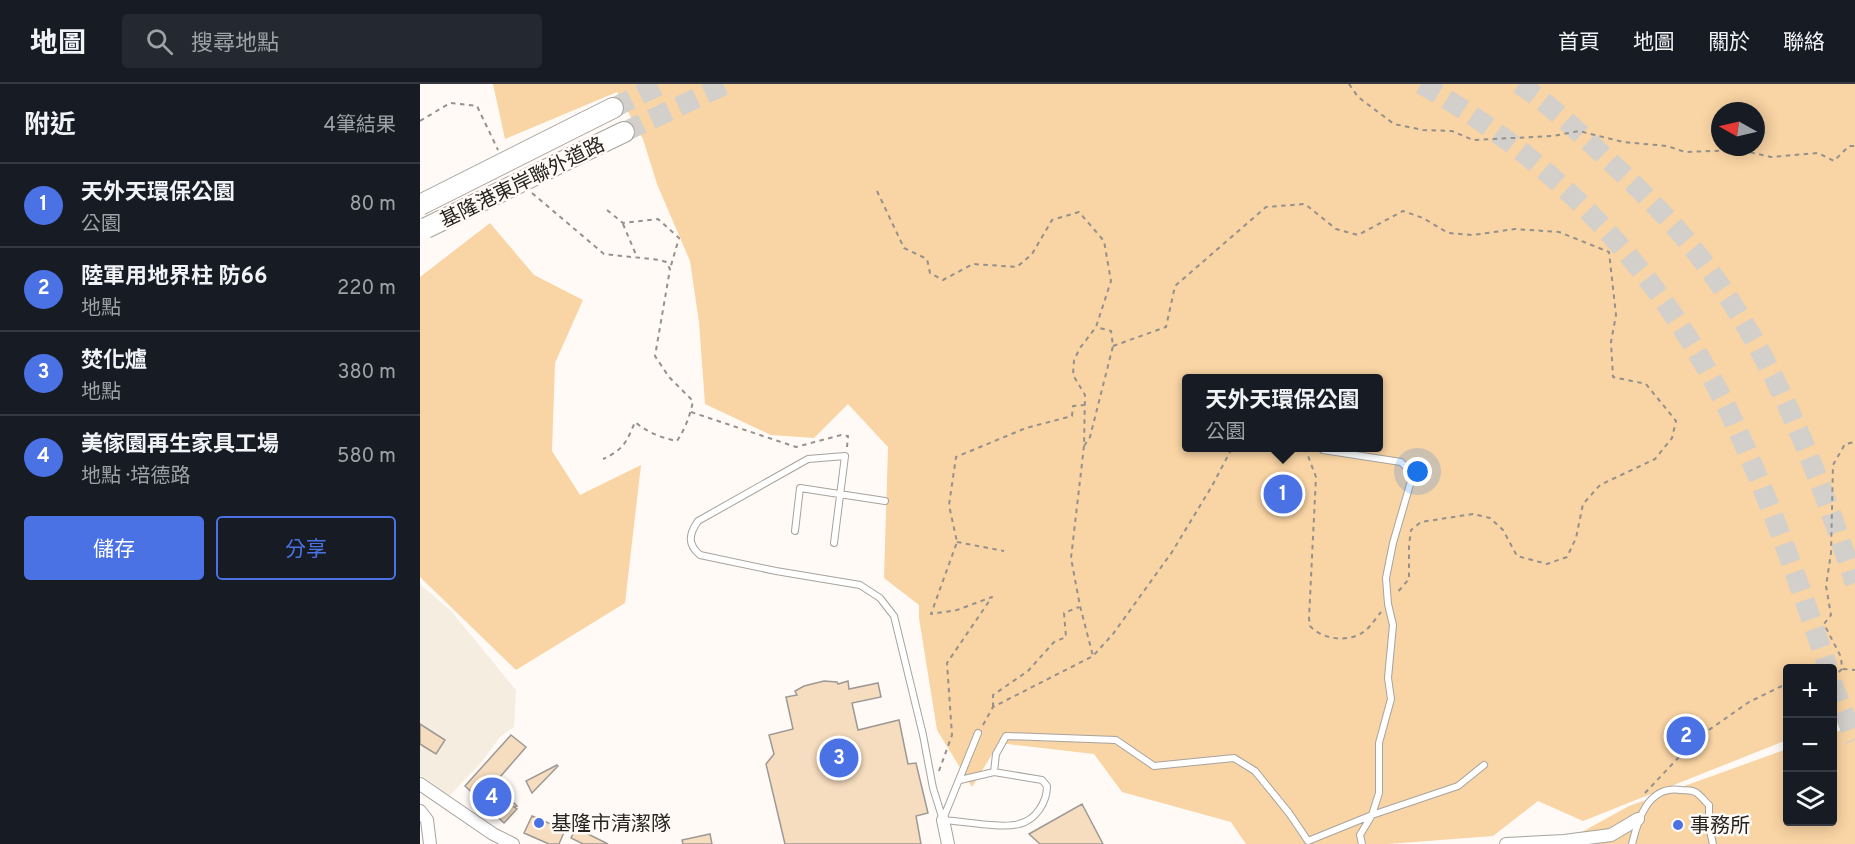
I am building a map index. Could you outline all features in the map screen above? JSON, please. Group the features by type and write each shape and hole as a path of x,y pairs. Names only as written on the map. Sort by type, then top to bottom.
{"highway":[{"name":"基隆港東岸聯外道路","path":"420,205 613,108"},
{"name":"基隆港東岸聯外道路","path":"422,230 624,132"}],"street":[{"path":"420,784 493,834 513,844"},
{"path":"420,811 427,820 430,844"},
{"path":"1506,844 1611,836 1638,819"},
{"path":"943,820 948,844"}],"lane":[{"path":"1336,452 1401,462 1409,470 1411,481 1393,543 1386,578 1388,604 1393,625 1388,678 1391,699 1379,743 1379,793 1372,815 1360,835 1362,844"},
{"path":"834,543 845,456 808,459 698,521 691,531 690,542 693,550 700,555 776,572 860,585 880,598 894,616 923,735 933,788 943,820"},
{"path":"795,531 800,488 885,501"},
{"path":"943,820 978,733"},
{"path":"994,772 996,754 1006,736 1116,740 1155,765 1234,758 1255,771 1308,841 1372,815 1458,786 1484,765"},
{"path":"943,820 1021,824 1040,811 1047,796 1047,786 1042,780 994,772 960,780"},
{"path":"1632,844 1638,819 1655,795 1672,788 1695,792 1709,805 1709,827 1713,844"}],"path":[{"path":"1349,84 1358,97 1394,123 1423,130 1452,131 1473,140 1579,131 1623,142 1667,146 1685,152 1740,150 1771,157 1818,153 1834,161 1849,146 1855,146"},
{"path":"420,121 450,103 477,106 501,155"},
{"path":"877,191 904,248 927,260 930,273 943,280 973,264 1017,267 1032,254 1052,220 1079,212 1104,241 1111,281 1096,327 1074,360 1073,375 1085,395 1084,446 1071,558 1093,656"},
{"path":"531,192 604,254 660,260 666,262 670,269"},
{"path":"1113,346 1166,327 1175,286 1266,207 1305,204 1335,229 1358,235 1403,211 1423,218 1448,233 1473,235 1515,229 1559,232 1609,252 1617,315 1611,342 1613,377 1646,384 1676,421 1672,438 1655,459 1600,485 1583,504 1576,538 1567,557 1547,564 1517,556 1503,530 1490,518 1473,514 1421,522 1411,530 1409,579 1364,631 1348,637 1328,637 1319,634 1310,626 1316,477 1307,452"},
{"path":"607,210 623,223 637,257"},
{"path":"603,459 626,445 635,422 643,429 676,441 684,430 693,401 669,376 655,356 670,269 679,238 658,219 623,223"},
{"path":"1084,446 1090,437 1113,346 1111,331 1096,327"},
{"path":"933,788 952,735 947,663 992,597 957,610 931,614 957,542 949,505 956,457 1026,428 1072,416 1073,406 1084,405"},
{"path":"691,412 796,447 841,435 848,436 845,456"},
{"path":"1842,669 1841,657 1824,624 1832,615 1826,586 1831,553 1833,465 1845,444 1855,442"},
{"path":"993,707 1093,656 1113,634 1172,552 1212,486 1229,452"},
{"path":"957,542 1004,551"},
{"path":"978,733 993,707 993,695 1028,671 1054,642 1066,637 1064,613 1080,606"},
{"path":"1837,674 1842,669 1855,670"},
{"path":"1638,819 1641,800 1646,790 1696,739 1749,702 1783,685"}],"shaded area":[{"path":"493,84 1855,84 1855,713 1837,720 1837,664 1783,664 1783,742 1583,821 1538,801 1493,836 1388,844 1246,844 1231,822 1122,792 1094,754 999,743 972,787 937,730 919,618 919,605 884,578 888,447 848,404 814,438 771,435 705,404 699,322 690,261 657,184 643,139 617,92 505,139"},
{"path":"490,223 534,275 583,300 555,363 552,451 580,495 641,465 625,603 516,670 420,577 420,277"},
{"path":"420,584 452,612 516,690 514,727 500,737 481,763 449,796 420,775"},
{"path":"1855,725 1855,844 1560,844 1629,806 1783,750 1783,826 1837,826 1837,732"}],"building":[{"path":"824,681 838,684 848,681 849,689 878,683 881,697 852,703 858,730 899,720 908,764 916,763 928,813 916,816 921,844 785,844 766,764 774,754 769,735 793,729 786,697 797,695 795,691 804,686"},
{"path":"420,724 445,740 436,754 420,744"},
{"path":"511,735 526,747 494,784 517,806 514,807 517,809 504,823 465,786"},
{"path":"558,766 532,793 526,781"},
{"path":"1082,804 1103,844 1040,844 1029,834"},
{"name":"基隆市清潔隊","path":"532,816 565,830 559,844 549,844 524,833"},
{"path":"576,828 608,844 583,844 571,838"},
{"path":"710,834 712,844 683,844 682,840"}],"tunnel":[{"path":"613,108 662,84"},
{"path":"624,132 727,84"},
{"path":"1421,84 1471,114 1561,185 1638,267 1672,313 1703,362 1744,444 1782,540 1827,664"},
{"path":"1519,84 1560,116 1631,182 1682,235 1712,274 1739,315 1785,401 1823,491 1855,583"},
{"path":"1837,695 1855,740"}],"place":[{"name":"天外天環保公園","path":"1283,494"},
{"name":"陸軍用地界柱 防66","path":"1686,736"},
{"name":"焚化爐","path":"839,758"},
{"name":"美傢園再生家具工場","path":"492,797"},
{"name":"基隆市清潔隊","path":"539,823"},
{"name":"事務所","path":"1678,825"}]}
